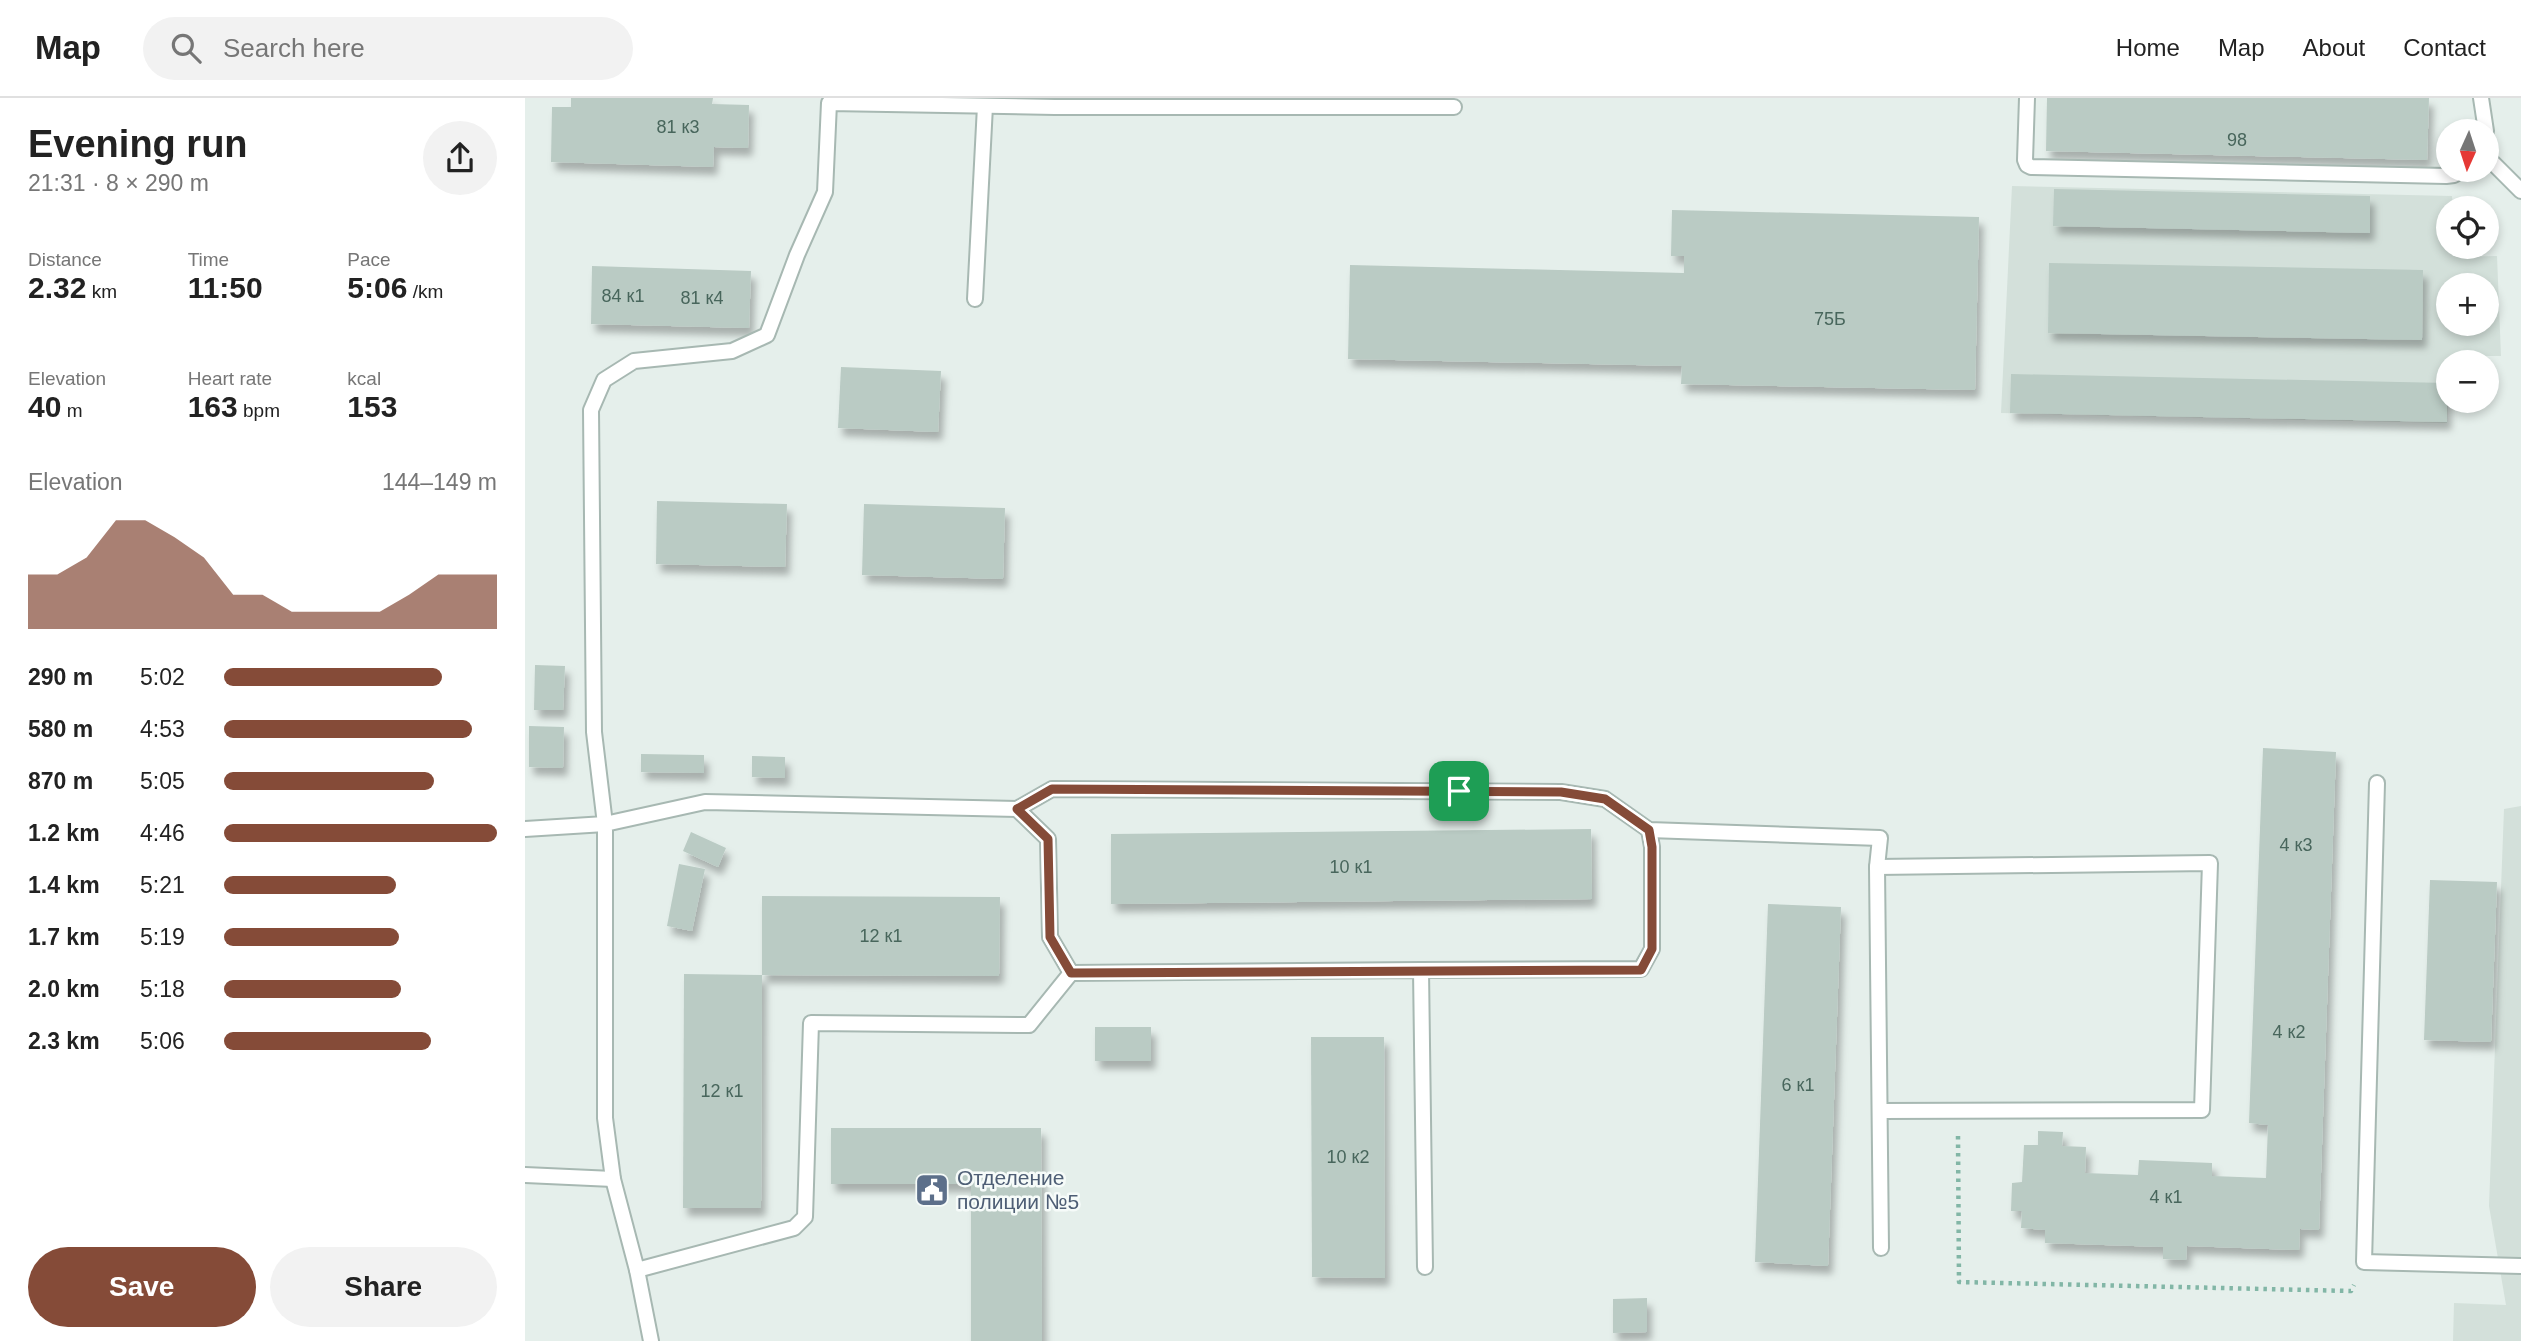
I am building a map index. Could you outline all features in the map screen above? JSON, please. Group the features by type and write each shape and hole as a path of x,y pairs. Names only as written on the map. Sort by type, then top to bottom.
{"lane":[{"path":"2027,98 2025,160 2031,167 2436,176"},
{"path":"2481,98 2484,119"},
{"path":"651,1341 637,1270 613,1179 605,1118 605,824 594,732 591,424 591,410 604,380 634,361 732,351 767,335 797,255 825,192 829,103 985,106 1055,102 1454,107"},
{"path":"975,299 985,106"},
{"path":"2499,169 2521,191"},
{"path":"2377,783 2364,1262 2521,1266"},
{"path":"525,829 605,824 705,802 1017,809 1052,789 1561,792 1605,799 1649,830 1880,838 1877,867 1881,1248"},
{"path":"1017,809 1048,839 1050,937 1071,973"},
{"path":"1071,973 1641,970 1652,949 1652,847 1649,830"},
{"path":"1877,867 2210,863 2202,1110 1879,1111"},
{"path":"1421,970 1425,1267"},
{"path":"637,1270 794,1228 805,1217 811,1023 1029,1025 1071,973"},
{"path":"525,1175 613,1179"}],"path":[{"path":"1958,1111 1959,1282 2351,1291 2364,1262"}],"shaded area":[{"path":"2012,186 2452,196 2436,196 2436,259 2497,259 2498,273 2436,273 2436,336 2499,336 2499,306 2501,356 2499,350 2436,350 2436,413 2447,413 2447,423 2001,413"},
{"path":"2521,806 2521,1341 2453,1341 2454,1303 2506,1305 2489,1206 2504,809"}],"building":[{"path":"571,98 713,98 712,104 749,105 748,148 714,147 713,167 551,162 552,107 571,107"},
{"path":"2047,98 2429,98 2427,160 2046,151"},
{"path":"2054,189 2370,196 2370,233 2053,226"},
{"path":"1672,210 1979,217 1975,390 1681,384 1682,366 1348,359 1350,265 1684,273 1684,256 1671,256"},
{"path":"2049,263 2423,270 2422,340 2048,333"},
{"path":"592,266 751,271 749,328 591,324"},
{"path":"841,367 941,371 938,432 838,428"},
{"path":"2011,374 2436,383 2436,413 2447,413 2447,422 2010,413"},
{"path":"657,501 787,504 785,567 656,564"},
{"path":"864,504 1005,508 1003,579 862,575"},
{"path":"535,665 565,666 563,710 534,710"},
{"path":"529,726 564,727 563,768 529,767"},
{"path":"2263,748 2336,752 2319,1230 2300,1229 2299,1250 2187,1246 2186,1260 2163,1259 2163,1247 2045,1243 2045,1230 2021,1228 2022,1211 2011,1211 2012,1183 2022,1182 2024,1145 2038,1145 2038,1131 2063,1132 2062,1146 2086,1147 2085,1173 2138,1175 2139,1160 2212,1163 2212,1176 2266,1178 2268,1125 2249,1123"},
{"path":"641,754 704,755 704,773 641,772"},
{"path":"752,756 785,757 785,778 752,777"},
{"path":"1591,829 1592,899 1111,904 1111,834"},
{"path":"691,832 726,848 718,867 683,851"},
{"path":"679,864 705,869 692,931 667,926"},
{"path":"2430,880 2497,882 2491,1042 2424,1040"},
{"path":"762,896 1000,897 999,976 762,975"},
{"path":"1768,904 1841,907 1828,1266 1755,1262"},
{"path":"684,974 762,975 761,1208 683,1208"},
{"path":"1095,1027 1151,1027 1151,1061 1095,1061"},
{"path":"1311,1037 1384,1037 1385,1278 1312,1277"},
{"path":"831,1128 1041,1128 1042,1341 971,1341 971,1184 831,1184"},
{"path":"1647,1298 1647,1332 1613,1333 1613,1299"}],"place":[{"name":"Отделение полиции №5","path":"932,1190"}],"route":[{"path":"1052,789 1459,791 1561,792 1605,799 1649,830 1652,847 1652,949 1641,970 1071,973 1050,937 1048,839 1017,809 1052,789"}]}
